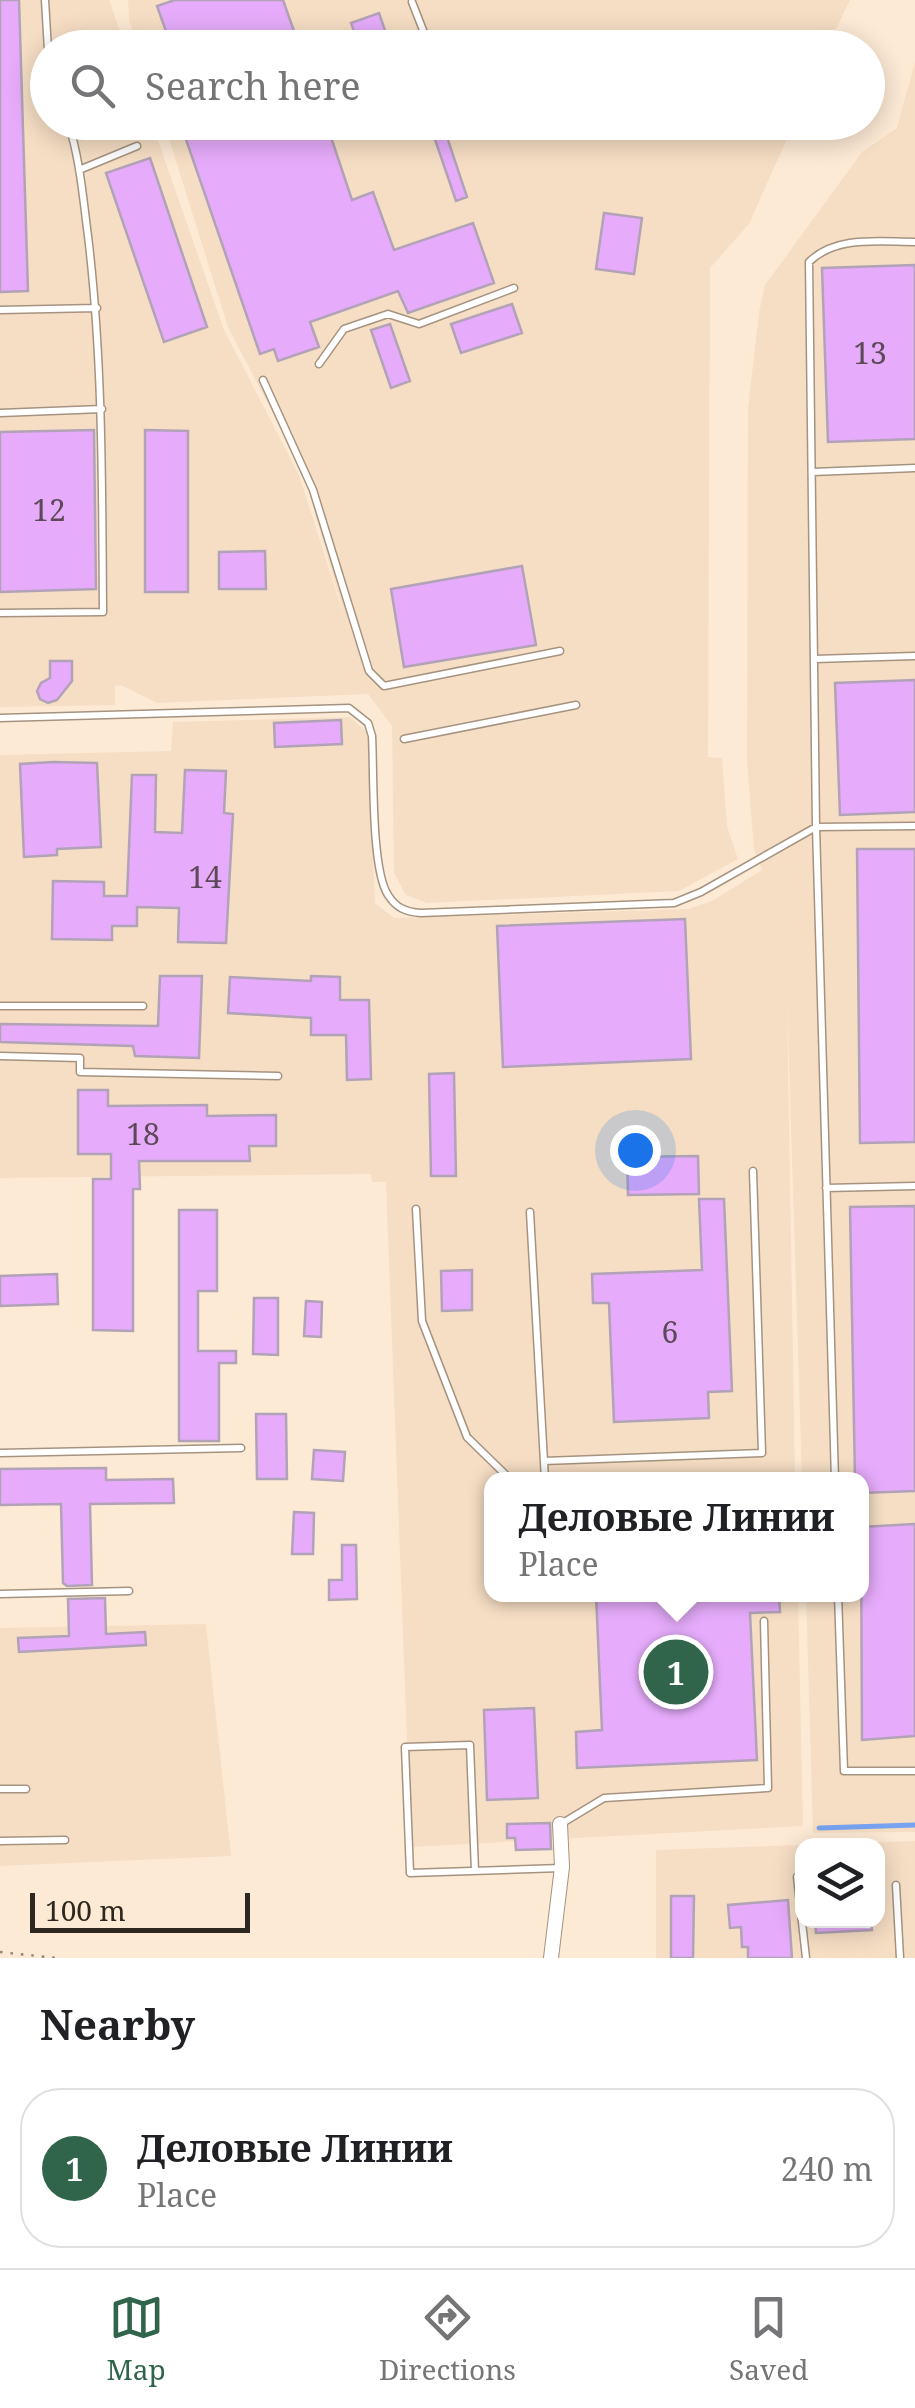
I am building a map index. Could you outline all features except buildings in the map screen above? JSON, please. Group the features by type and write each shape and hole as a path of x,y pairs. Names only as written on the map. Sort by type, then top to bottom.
{"street":[{"path":"551,1958 562,1868 560,1824"}],"lane":[{"path":"45,0 47,30"},
{"path":"412,2 423,30"},
{"path":"0,613 103,612 102,409 97,308 72,140"},
{"path":"79,170 137,146"},
{"path":"835,1472 816,827 809,262 818,252 844,242 915,242"},
{"path":"318,364 344,329 388,314 419,324 514,288"},
{"path":"0,310 97,308"},
{"path":"263,380 312,490 341,588 375,681 384,686 560,651"},
{"path":"0,413 102,409"},
{"path":"812,472 915,468"},
{"path":"814,659 915,656"},
{"path":"404,739 576,705"},
{"path":"0,718 349,708 368,723 372,736 380,870 386,893 406,912 674,902 701,892 816,827 915,826"},
{"path":"0,1006 143,1006"},
{"path":"0,1056 80,1058 80,1072 278,1076"},
{"path":"544,1461 762,1453 753,1171"},
{"path":"826,1188 915,1186"},
{"path":"416,1208 422,1321 467,1438 502,1472"},
{"path":"530,1212 544,1472"},
{"path":"0,1453 241,1448"},
{"path":"0,1594 129,1592"},
{"path":"838,1602 844,1771 915,1771"},
{"path":"560,1824 604,1798 768,1788 764,1620"},
{"path":"475,1870 470,1744 405,1747 410,1873 562,1868"},
{"path":"0,1789 26,1790"},
{"path":"0,1841 65,1840"},
{"path":"896,1885 900,1958"},
{"path":"803,1928 806,1958"}],"path":[{"path":"0,1952 56,1958"}],"shaded area":[{"path":"0,0 109,0 120,30 30,30 30,140 158,140 224,330 299,475 346,622 303,471 228,327 169,140 786,140 749,224 710,268 708,757 722,758 727,826 738,859 679,891 427,903 406,895 394,873 392,726 368,694 157,703 121,685 115,686 115,705 0,707"},
{"path":"128,0 850,0 836,30 132,30"},
{"path":"915,62 915,1832 813,1833 806,1602 869,1602 869,1472 802,1472 787,1000 795,1472 484,1472 484,1602 798,1602 803,1826 411,1847 386,1182 372,1182 371,1174 0,1178 0,755 171,751 173,722 350,717 368,733 375,903 394,918 688,909 712,901 762,870 754,850 747,761 748,409 759,312 765,285 862,152 885,140 897,128"},
{"path":"206,1624 231,1856 0,1866 0,1628"},
{"path":"915,1841 915,1958 656,1958 656,1850 795,1845 795,1928 885,1928 885,1842"}],"waterway":[{"path":"819,1828 915,1825"}],"place":[{"name":"Деловые Линии","path":"676,1672"}]}
